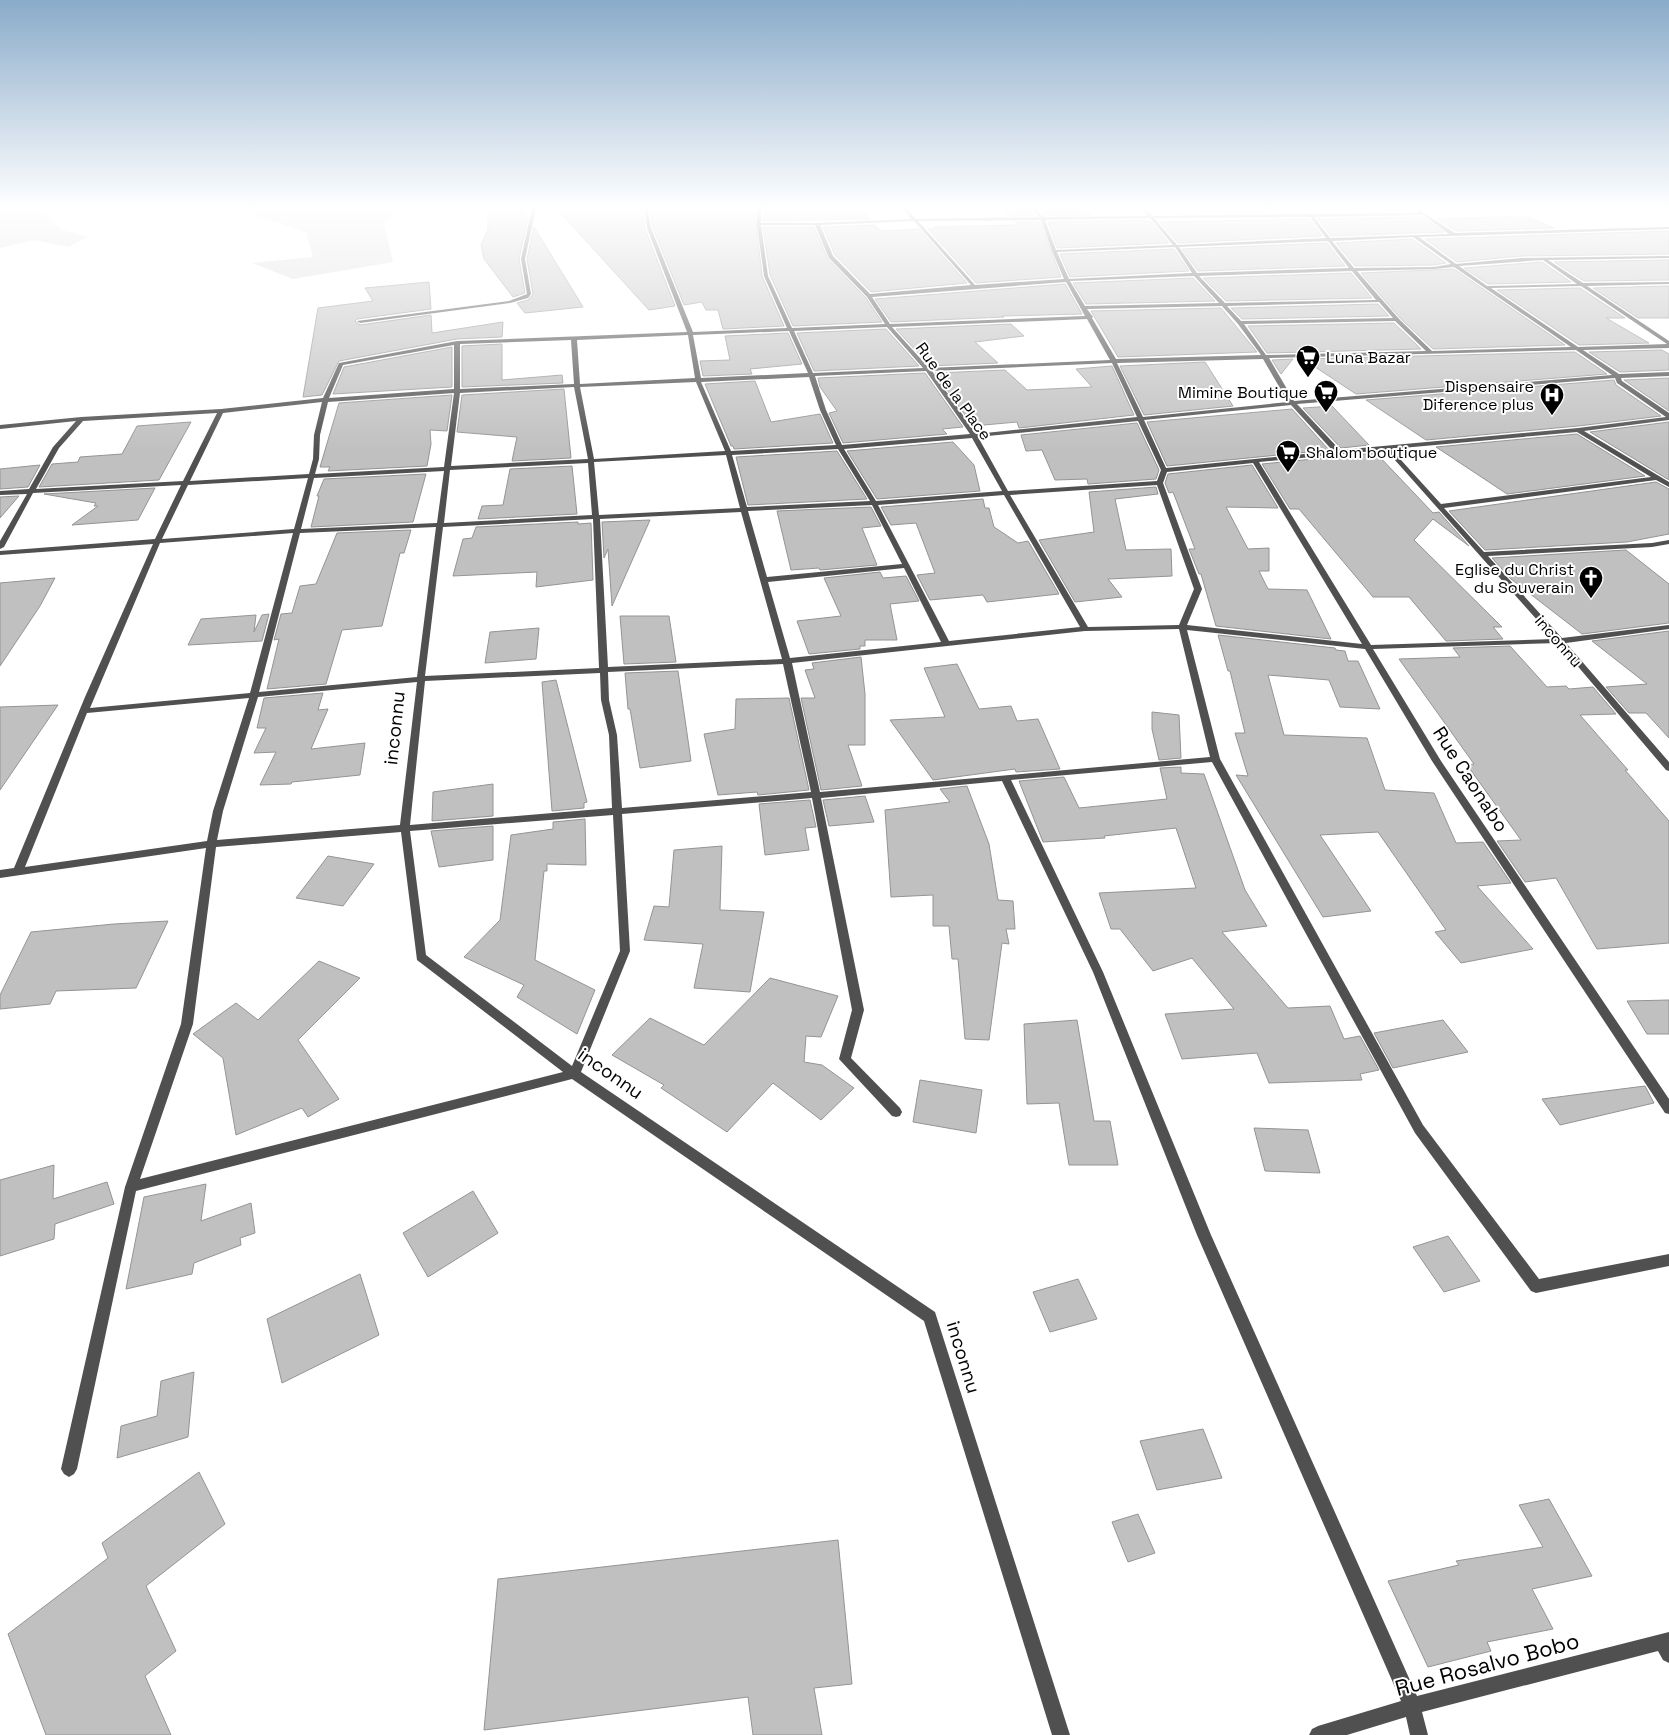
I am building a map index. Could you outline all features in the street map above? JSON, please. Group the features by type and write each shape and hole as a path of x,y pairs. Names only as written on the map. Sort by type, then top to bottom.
{"street":[{"path":"360,321 510,302 526,297 529,294 528,289"},
{"path":"673,289 690,332 698,380 728,452 787,660 816,795 858,1010 845,1059 896,1112"},
{"path":"772,289 840,446 874,503 946,643"},
{"name":"Rue de la Place","path":"862,289 888,325 929,371 974,436 1085,629"},
{"path":"869,296 935,289"},
{"path":"1072,289 1114,361 1164,470 1160,483 1198,590 1182,627 1215,759 1419,1129 1536,1286 1669,1260"},
{"path":"1209,289 1240,323 1265,357 1292,403 1338,452"},
{"path":"1369,289 1396,319 1431,353"},
{"path":"1487,289 1574,347 1669,417"},
{"path":"1588,289 1669,344"},
{"path":"1083,308 1379,301"},
{"path":"69,1469 131,1186 187,1024 211,844 218,811 254,695 316,459 317,435 325,400 341,364 457,343 1090,317"},
{"path":"1240,323 1396,319"},
{"path":"131,1186 574,1074 625,951 613,735 605,700 596,517 591,460 577,386 574,338"},
{"name":"inconnu","path":"457,343 456,391 405,828 421,957 574,1074 930,1317 1061,1735"},
{"path":"0,427 80,419 221,412 325,400 456,391 810,374 929,371 1114,361 1431,353 1669,344"},
{"path":"0,493 840,446 974,436 1292,403 1669,374"},
{"path":"18,872 84,711 184,482 221,412"},
{"path":"1164,470 1578,430 1669,417"},
{"path":"0,547 56,447 80,419"},
{"path":"1578,430 1669,485"},
{"name":"inconnu","path":"1388,449 1560,641 1669,768"},
{"name":"Rue Caonabo","path":"1255,460 1437,761 1669,1109"},
{"path":"1440,506 1658,478"},
{"path":"0,553 297,531 440,526 744,508 874,503 1160,483"},
{"path":"1483,554 1652,545 1669,542"},
{"path":"764,580 907,566"},
{"path":"84,711 421,679 787,660 1085,629 1182,627 1368,647 1560,641 1669,628"},
{"path":"0,874 211,844 816,795 1215,759"},
{"path":"1005,778 1098,972 1204,1235 1412,1706 1419,1735"},
{"name":"Rue Rosalvo Bobo","path":"1318,1735 1412,1706 1666,1645"}],"building":[{"path":"366,289 430,289 431,309 357,319 355,321 360,325 431,315 432,333 503,322 502,337 457,339 339,361 322,395 303,397 318,308 373,301"},
{"path":"507,289 524,289 525,293 513,297"},
{"path":"532,289 572,289 583,307 525,313 517,303 528,300 533,294"},
{"path":"630,289 668,289 675,306 649,310"},
{"path":"678,289 768,289 784,326 723,329 718,310 706,310 702,302 684,305"},
{"path":"776,289 857,289 866,298 882,322 793,326"},
{"path":"868,289 903,289 871,292"},
{"path":"1002,289 1068,289 1082,314 891,322 875,299"},
{"path":"1077,289 1203,289 1215,301 1086,304"},
{"path":"1214,289 1364,289 1372,298 1226,301"},
{"path":"1375,289 1483,289 1565,345 1433,349 1401,319"},
{"path":"1581,289 1625,318 1606,318 1649,343 1579,345 1497,290"},
{"path":"1594,289 1669,289 1669,318 1638,318"},
{"path":"1378,304 1389,316 1242,319 1231,308"},
{"path":"1221,308 1257,352 1118,357 1091,311"},
{"path":"1394,323 1421,349 1267,353 1248,326"},
{"path":"1011,324 1024,336 975,342 998,363 930,366 896,329"},
{"path":"886,329 919,366 814,371 797,333"},
{"path":"788,333 802,364 750,369 752,374 703,376 700,361 730,360 725,336"},
{"path":"502,344 502,380 562,375 563,383 462,387 462,346"},
{"path":"452,347 452,387 333,394 344,367"},
{"path":"1662,350 1669,354 1669,370 1620,372 1589,352"},
{"path":"1575,352 1607,374 1356,394 1303,359"},
{"path":"1293,359 1281,374 1272,360"},
{"path":"1205,362 1233,406 1144,415 1120,366"},
{"path":"1112,366 1134,415 1019,428 1017,422 973,426 935,373 1005,370 1027,390 1092,387 1076,369"},
{"path":"925,373 963,427 942,429 947,434 843,443 829,413 837,411 820,387 818,378"},
{"path":"1669,378 1669,411 1624,380"},
{"path":"1614,380 1616,385 1661,416 1578,426 1426,440 1366,400"},
{"path":"755,381 771,422 820,414 833,443 734,449 731,446 705,384"},
{"path":"564,389 571,458 512,461 517,437 457,432 462,395"},
{"path":"452,395 447,431 430,430 431,444 427,466 328,471 330,467 320,467 339,403"},
{"path":"1332,406 1369,445 1341,448 1303,408"},
{"path":"1292,409 1329,450 1167,466 1147,422"},
{"path":"191,422 159,480 39,487 52,464 78,462 80,457 122,454 137,426"},
{"path":"1669,422 1669,480 1590,432"},
{"path":"1137,423 1159,470 1156,479 1088,484 1087,479 1055,480 1042,450 1026,451 1021,435"},
{"path":"1577,434 1645,476 1507,494 1436,447"},
{"path":"953,442 974,465 980,491 877,499 847,451"},
{"path":"837,451 867,499 748,505 736,457"},
{"path":"1376,453 1433,513 1439,512 1469,546 1433,519 1414,540 1502,627 1493,627 1503,639 1446,641 1409,597 1373,597 1299,509 1290,509 1262,464"},
{"path":"40,465 28,487 0,489 0,469"},
{"path":"1252,465 1278,508 1226,507 1248,549 1269,548 1269,571 1259,571 1268,589 1307,590 1331,639 1216,626 1201,574 1199,574 1189,549 1195,549 1173,492 1169,493 1165,483 1168,474"},
{"path":"572,466 577,514 478,519 482,506 503,505 510,469"},
{"path":"426,474 413,522 311,527 319,496 317,496 324,479"},
{"path":"1656,482 1669,489 1669,534 1627,542 1485,550 1449,511"},
{"path":"1156,487 1158,494 1115,499 1126,550 1171,549 1172,576 1108,579 1122,597 1075,602 1039,540 1094,532 1089,492"},
{"path":"155,488 138,520 72,525 98,506 94,506 96,503 44,494"},
{"path":"19,496 0,518 0,497"},
{"path":"983,499 985,508 989,508 994,527 1018,543 1028,541 1059,594 987,602 983,595 930,600 917,575 935,573 916,523 891,525 881,507"},
{"path":"871,507 881,526 862,528 877,565 820,570 819,568 791,570 777,511"},
{"path":"650,520 612,606 608,549 604,558 602,522"},
{"path":"578,522 578,524 591,523 593,580 536,587 537,572 453,576 463,539 472,538 476,527"},
{"path":"411,530 404,553 400,553 382,626 342,630 326,684 267,689 279,639 274,640 281,614 292,613 300,586 316,584 337,533"},
{"path":"1626,550 1669,584 1669,623 1582,634 1511,579 1492,558"},
{"path":"880,572 883,578 906,576 919,601 890,604 897,640 865,640 865,646 860,646 860,649 809,654 797,621 841,616 824,578"},
{"path":"55,578 40,606 0,666 0,583"},
{"path":"269,614 262,641 188,645 201,619 256,615 254,632 262,615"},
{"path":"620,616 669,616 676,662 624,664"},
{"path":"539,628 536,659 485,663 490,632"},
{"path":"1669,631 1669,738 1646,713 1629,713 1606,687 1647,684 1592,641"},
{"path":"1218,635 1335,648 1336,650 1345,651 1348,661 1358,661 1380,709 1340,707 1329,680 1268,675 1284,735 1367,738 1385,790 1434,793 1456,843 1483,842 1511,883 1477,886 1533,949 1461,963 1435,932 1446,930 1378,832 1320,835 1371,911 1323,917 1236,775 1248,776 1235,733 1245,733 1230,671 1228,671"},
{"path":"1510,646 1547,687 1566,686 1569,689 1593,687 1616,714 1580,715 1669,821 1669,943 1597,949 1556,878 1525,882 1497,841 1521,840 1467,765 1474,764 1399,659 1460,657 1453,648"},
{"path":"861,657 865,694 865,745 848,745 862,786 821,790 801,698 815,698 805,670 814,669 812,663"},
{"path":"957,664 979,709 1011,706 1017,721 1038,719 1060,769 1016,772 1015,769 933,780 890,720 945,717 924,668"},
{"path":"678,671 691,761 640,768 630,709 628,709 625,673"},
{"path":"556,680 587,802 584,803 584,808 552,811 542,682"},
{"path":"323,693 318,710 328,709 311,749 365,743 360,775 292,782 291,784 260,785 276,752 254,753 266,728 257,728 264,698"},
{"path":"789,698 809,790 758,795 757,792 718,795 704,734 735,729 736,699"},
{"path":"58,705 0,790 0,707"},
{"path":"1152,712 1179,715 1181,758 1159,760 1152,729"},
{"path":"1181,767 1181,773 1204,774 1245,890 1267,926 1222,932 1288,1008 1330,1006 1344,1039 1360,1036 1379,1070 1360,1074 1362,1080 1269,1083 1257,1053 1182,1059 1165,1014 1234,1009 1192,958 1153,971 1120,929 1111,929 1099,893 1196,888 1176,828 1104,836 1105,838 1043,842 1019,781 1064,777 1079,808 1167,799 1160,768"},
{"path":"493,784 493,816 432,821 433,792"},
{"path":"967,786 989,844 998,900 1013,901 1015,929 1006,929 1009,944 1002,943 989,1040 965,1039 958,959 952,959 949,926 933,926 933,895 891,897 885,810 950,802 940,789"},
{"path":"865,796 874,822 829,826 823,800"},
{"path":"810,800 816,827 805,828 809,850 765,855 759,804"},
{"path":"585,819 586,865 547,864 547,871 544,871 535,960 595,990 577,1034 517,997 524,985 464,957 500,920 511,835 553,829 553,822"},
{"path":"493,826 493,860 439,867 431,831"},
{"path":"722,846 720,910 764,912 750,992 694,988 703,944 644,940 654,906 669,907 674,850"},
{"path":"328,856 374,864 343,906 296,898"},
{"path":"168,921 136,988 56,991 50,1004 0,1009 0,995 31,932"},
{"path":"319,961 360,978 298,1040 339,1099 308,1117 302,1108 236,1135 223,1058 193,1034 236,1003 258,1020"},
{"path":"770,978 838,996 821,1037 806,1036 804,1062 822,1065 854,1088 821,1120 773,1083 727,1132 661,1088 664,1085 612,1055 650,1018 704,1045"},
{"path":"1669,1000 1669,1034 1647,1034 1627,1001"},
{"path":"1077,1020 1094,1121 1110,1121 1118,1165 1069,1165 1059,1103 1027,1104 1024,1024"},
{"path":"1443,1020 1468,1052 1393,1068 1374,1033"},
{"path":"920,1080 982,1090 976,1133 913,1122"},
{"path":"1645,1086 1654,1103 1560,1125 1542,1099"},
{"path":"1254,1128 1308,1130 1320,1173 1265,1171"},
{"path":"54,1165 53,1199 107,1182 114,1204 55,1224 54,1239 0,1256 0,1180"},
{"path":"206,1184 201,1221 251,1203 255,1233 240,1238 241,1245 194,1263 192,1274 126,1289 144,1197"},
{"path":"473,1191 498,1233 428,1277 403,1233"},
{"path":"1448,1236 1480,1281 1444,1292 1413,1247"},
{"path":"360,1274 379,1335 282,1383 267,1319"},
{"path":"1078,1279 1097,1319 1050,1332 1033,1292"},
{"path":"194,1372 188,1437 117,1458 121,1426 157,1416 161,1381"},
{"path":"1203,1429 1222,1478 1157,1490 1140,1441"},
{"path":"199,1472 225,1524 146,1586 176,1651 145,1676 171,1735 46,1735 8,1634 108,1558 102,1543"},
{"path":"1549,1499 1592,1576 1532,1589 1553,1629 1487,1642 1491,1651 1428,1667 1388,1581 1459,1565 1456,1561 1543,1547 1519,1505"},
{"path":"1138,1514 1155,1553 1128,1562 1112,1522"},
{"path":"838,1540 852,1684 814,1688 822,1735 753,1735 748,1697 484,1730 498,1579"}],"place":[{"name":"Luna Bazar","path":"1308,378"},
{"name":"Mimine Boutique","path":"1326,413"},
{"name":"Dispensaire Diference plus","path":"1552,416"},
{"name":"Shalom boutique","path":"1288,473"},
{"name":"Eglise du Christ du Souverain","path":"1591,599"}]}
